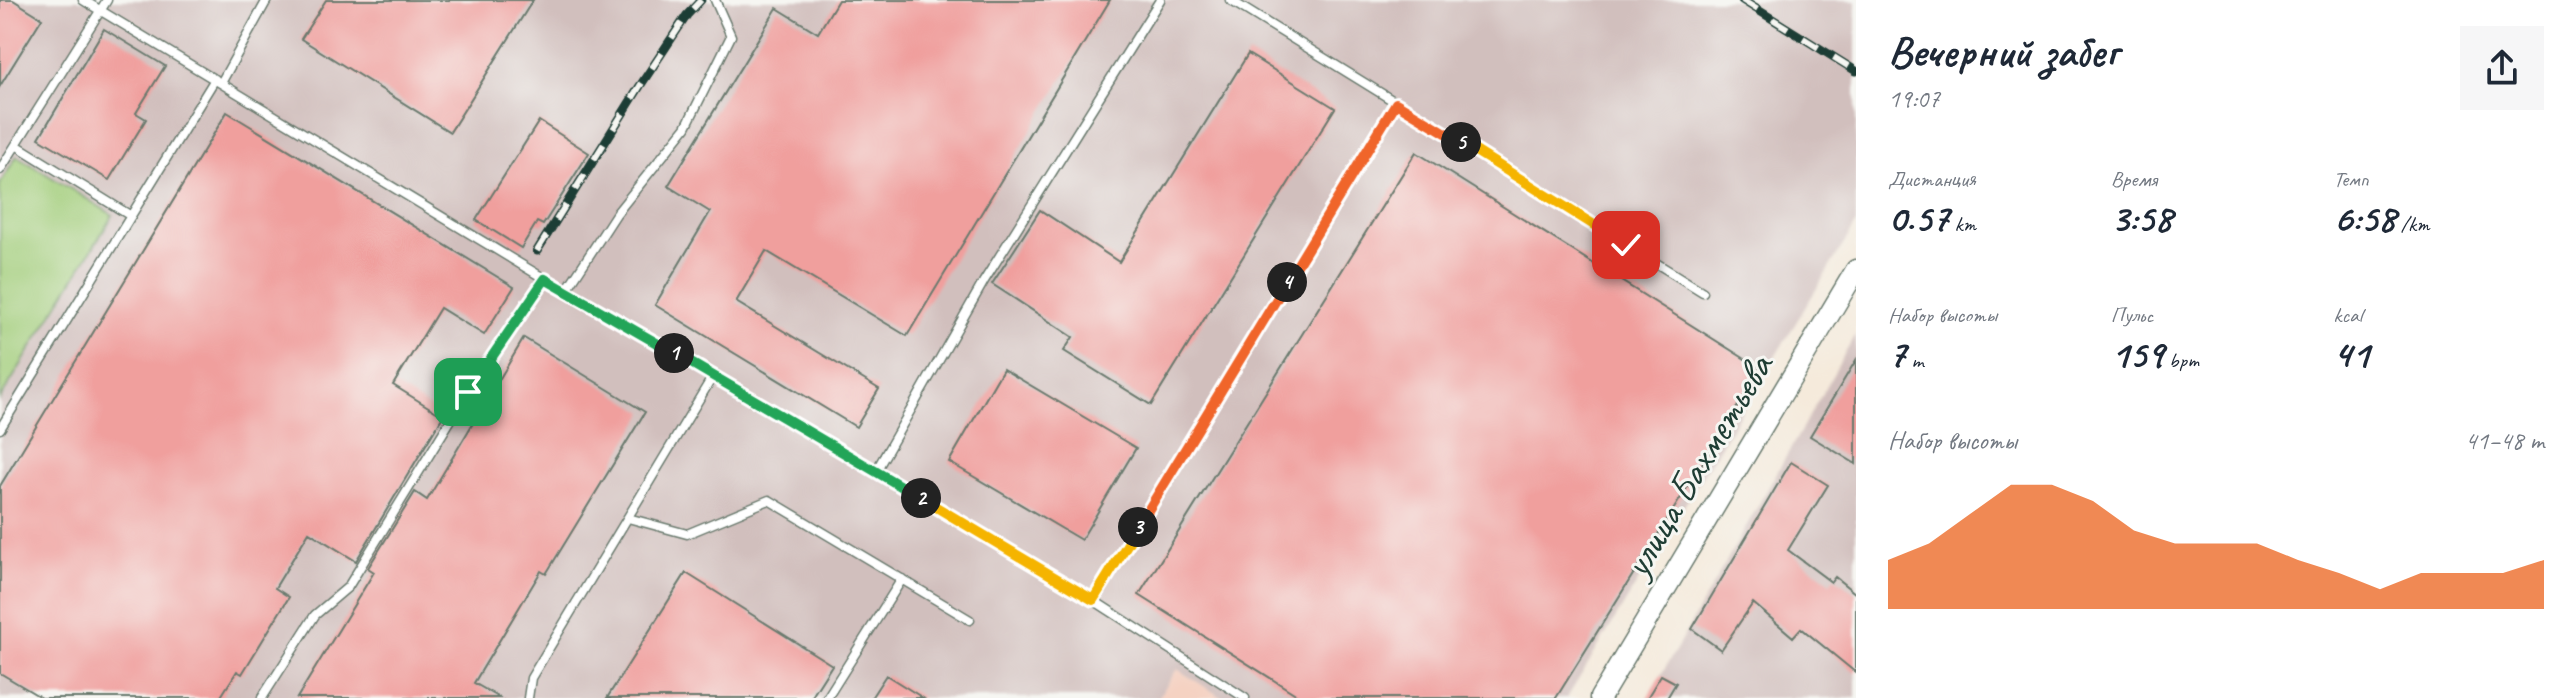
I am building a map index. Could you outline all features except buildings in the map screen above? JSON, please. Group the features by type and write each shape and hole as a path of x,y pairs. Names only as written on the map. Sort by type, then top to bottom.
{"street":[{"name":"улица Бахметьева","path":"1600,698 1856,270"}],"lane":[{"path":"83,0 545,279 1093,600 1245,698"},
{"path":"0,170 107,0"},
{"path":"0,429 267,0"},
{"path":"566,291 616,214 686,127 731,36 715,0"},
{"path":"876,471 984,281 1160,0"},
{"path":"1230,0 1703,292"},
{"path":"1093,600 1396,103"},
{"path":"16,145 131,216"},
{"path":"262,698 315,615 348,587 468,392 545,279"},
{"path":"528,698 531,678 713,376"},
{"path":"628,518 687,534 769,500 970,620"},
{"path":"827,698 902,579"}],"shaded area":[{"path":"0,0 1856,0 1856,224 1567,698 1223,698 1177,669 1158,698 0,698"},
{"path":"1856,334 1856,698 1647,698 1678,646"},
{"path":"1177,669 1223,698 1158,698"}],"green space":[{"path":"17,156 113,215 0,399 0,184"}],"railway":[{"path":"537,251 640,86 687,15 701,0"},
{"path":"1742,0 1856,71"}],"route":[{"path":"468,392 545,279 1093,600 1396,103 1626,245"}]}
